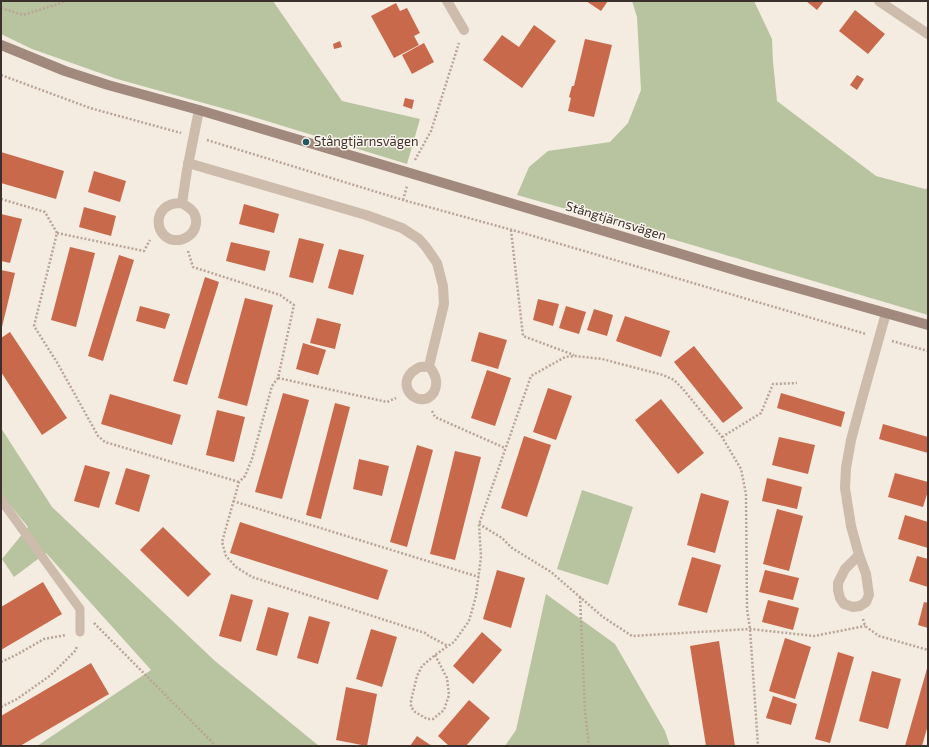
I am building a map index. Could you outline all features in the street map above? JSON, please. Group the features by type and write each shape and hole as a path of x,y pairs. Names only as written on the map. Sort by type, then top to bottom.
{"street":[{"path":"447,1 464,30"},
{"path":"879,1 928,34"},
{"name":"Stångtjärnsvägen","path":"1,45 65,70 108,84 748,274 928,325"},
{"path":"182,203 188,163 199,110"},
{"path":"188,163 366,215 402,228 419,239 437,263 443,286 444,304 429,366"},
{"path":"174,203 182,203 189,207 194,213 196,220 195,228 190,235 184,239 176,240 169,238 162,234 159,226 158,219 161,211 174,203"},
{"path":"859,555 845,569 838,583 840,598 844,604 853,607 860,606 866,602 869,595 866,574 851,526 845,488 846,468 851,440 886,313"},
{"path":"429,366 436,375 435,390 431,396 426,399 420,399 412,396 408,392 407,386 409,375 419,368 429,366"}],"lane":[{"path":"1,500 80,609 80,632"}],"path":[{"path":"1,8 23,16 65,1"},
{"path":"403,200 415,160 431,131 464,30"},
{"path":"1,75 90,108 194,136 403,200 928,351"},
{"path":"1,199 45,212 57,233 34,326 58,364 98,436 106,442 238,482"},
{"path":"57,233 144,251 159,226"},
{"path":"511,230 523,336 575,356"},
{"path":"184,239 193,267 280,295 294,305 278,378 272,386 252,458 245,476 238,482 222,542 226,556 236,567 252,577 425,633 448,646"},
{"path":"435,655 447,678 449,695 444,710 433,719 427,719 414,712 411,707 417,676 422,666 435,655 454,642 469,621 476,596 481,557 478,524 531,376 565,357 575,356 602,359 663,375 674,380 683,389 722,437 741,469 746,494 747,609 750,629 758,746"},
{"path":"278,378 387,402 408,392"},
{"path":"722,437 761,413 773,384 797,383"},
{"path":"426,399 435,417 505,448"},
{"path":"233,501 479,577"},
{"path":"478,524 502,538 512,548 551,572 603,617 632,636 750,629 814,636 865,626 879,636 928,650"},
{"path":"580,597 585,711 589,746"},
{"path":"80,609 216,746"},
{"path":"1,662 44,639 80,632 76,650 51,675 17,699 1,707"}],"green space":[{"path":"1,1 273,1 342,101 420,119 407,164 247,115 117,79 32,49 1,34"},
{"path":"632,1 754,1 772,39 777,101 876,176 925,189 928,188 928,315 517,195 529,167 548,151 610,142 628,123 641,90 637,17"},
{"path":"1,428 52,507 215,661 319,746 37,746 151,670 46,553 14,577 2,559 28,527 1,494"},
{"path":"582,490 633,507 608,585 557,569"},
{"path":"546,594 615,644 665,731 670,746 505,746 516,730"}],"building":[{"path":"586,1 608,1 601,11"},
{"path":"806,1 824,1 817,10"},
{"path":"396,3 400,11 407,8 420,33 414,36 419,45 394,58 371,16"},
{"path":"855,10 885,34 868,54 839,31"},
{"path":"534,25 556,41 522,88 483,60 502,35 519,47"},
{"path":"585,39 612,45 594,117 568,111 571,98 569,97 572,86 574,86"},
{"path":"340,41 342,47 334,49 333,44"},
{"path":"424,43 434,62 412,74 402,55"},
{"path":"857,75 864,79 857,90 850,85"},
{"path":"405,98 414,100 412,109 403,106"},
{"path":"1,152 64,171 56,199 1,183"},
{"path":"94,171 126,181 120,202 88,192"},
{"path":"244,204 279,214 274,233 239,224"},
{"path":"84,207 116,216 111,236 79,227"},
{"path":"1,214 22,219 10,263 1,261"},
{"path":"299,238 324,244 313,283 289,277"},
{"path":"231,242 270,251 265,271 226,261"},
{"path":"70,247 95,253 76,327 51,320"},
{"path":"339,249 364,255 353,295 328,288"},
{"path":"119,255 134,260 103,361 88,356"},
{"path":"1,270 15,273 2,327 1,327"},
{"path":"205,277 219,282 187,385 173,381"},
{"path":"245,298 273,305 247,406 218,398"},
{"path":"538,299 559,304 553,326 533,320"},
{"path":"140,306 170,314 165,329 136,321"},
{"path":"566,306 586,312 579,334 559,328"},
{"path":"594,309 613,315 607,336 587,330"},
{"path":"625,316 670,331 661,357 616,341"},
{"path":"317,318 341,324 335,349 310,343"},
{"path":"10,332 67,418 42,435 1,372 1,338"},
{"path":"479,332 507,340 498,369 471,361"},
{"path":"303,343 326,350 318,375 296,369"},
{"path":"694,346 743,408 723,423 674,362"},
{"path":"487,370 511,378 495,426 471,418"},
{"path":"548,388 572,396 556,440 533,432"},
{"path":"283,393 309,400 282,499 255,492"},
{"path":"781,393 845,412 841,427 777,408"},
{"path":"110,394 181,415 172,445 101,424"},
{"path":"661,399 704,453 678,474 635,420"},
{"path":"335,403 350,407 321,519 306,515"},
{"path":"217,410 245,417 234,462 206,455"},
{"path":"883,424 928,437 928,453 879,439"},
{"path":"524,436 551,445 527,517 501,508"},
{"path":"779,437 815,445 808,474 772,465"},
{"path":"417,445 433,450 407,547 390,542"},
{"path":"455,451 481,457 455,560 430,554"},
{"path":"359,459 389,466 382,496 353,489"},
{"path":"85,465 110,472 99,508 74,501"},
{"path":"126,468 150,475 139,512 115,504"},
{"path":"895,473 928,482 928,491 923,507 888,497"},
{"path":"767,478 802,487 797,509 762,501"},
{"path":"701,493 729,501 715,553 687,545"},
{"path":"777,509 803,516 789,571 763,564"},
{"path":"905,515 928,522 928,548 898,539"},
{"path":"240,522 388,570 378,600 230,553"},
{"path":"163,527 211,574 188,597 140,550"},
{"path":"917,556 928,559 928,587 909,581"},
{"path":"692,557 721,565 707,613 678,605"},
{"path":"497,570 525,578 511,628 483,619"},
{"path":"765,570 799,578 793,600 759,592"},
{"path":"43,582 62,614 1,650 1,607"},
{"path":"231,594 253,600 241,642 219,636"},
{"path":"768,600 799,608 793,630 762,622"},
{"path":"924,602 928,603 928,628 918,625"},
{"path":"268,607 289,613 277,656 256,650"},
{"path":"309,616 330,622 318,664 297,658"},
{"path":"371,629 397,637 382,687 356,679"},
{"path":"482,632 502,650 473,684 453,666"},
{"path":"785,638 811,647 795,699 769,691"},
{"path":"719,641 735,746 706,746 690,646"},
{"path":"838,652 854,657 830,743 815,739"},
{"path":"91,663 109,694 20,746 1,746 1,716"},
{"path":"928,665 928,725 922,746 905,746"},
{"path":"872,671 901,679 888,729 859,721"},
{"path":"346,687 377,694 367,746 336,740"},
{"path":"773,696 797,704 791,725 766,718"},
{"path":"469,700 490,718 466,746 449,746 438,736"},
{"path":"417,736 432,746 410,746"}],"place":[{"name":"Stångtjärnsvägen","path":"306,142"}]}
